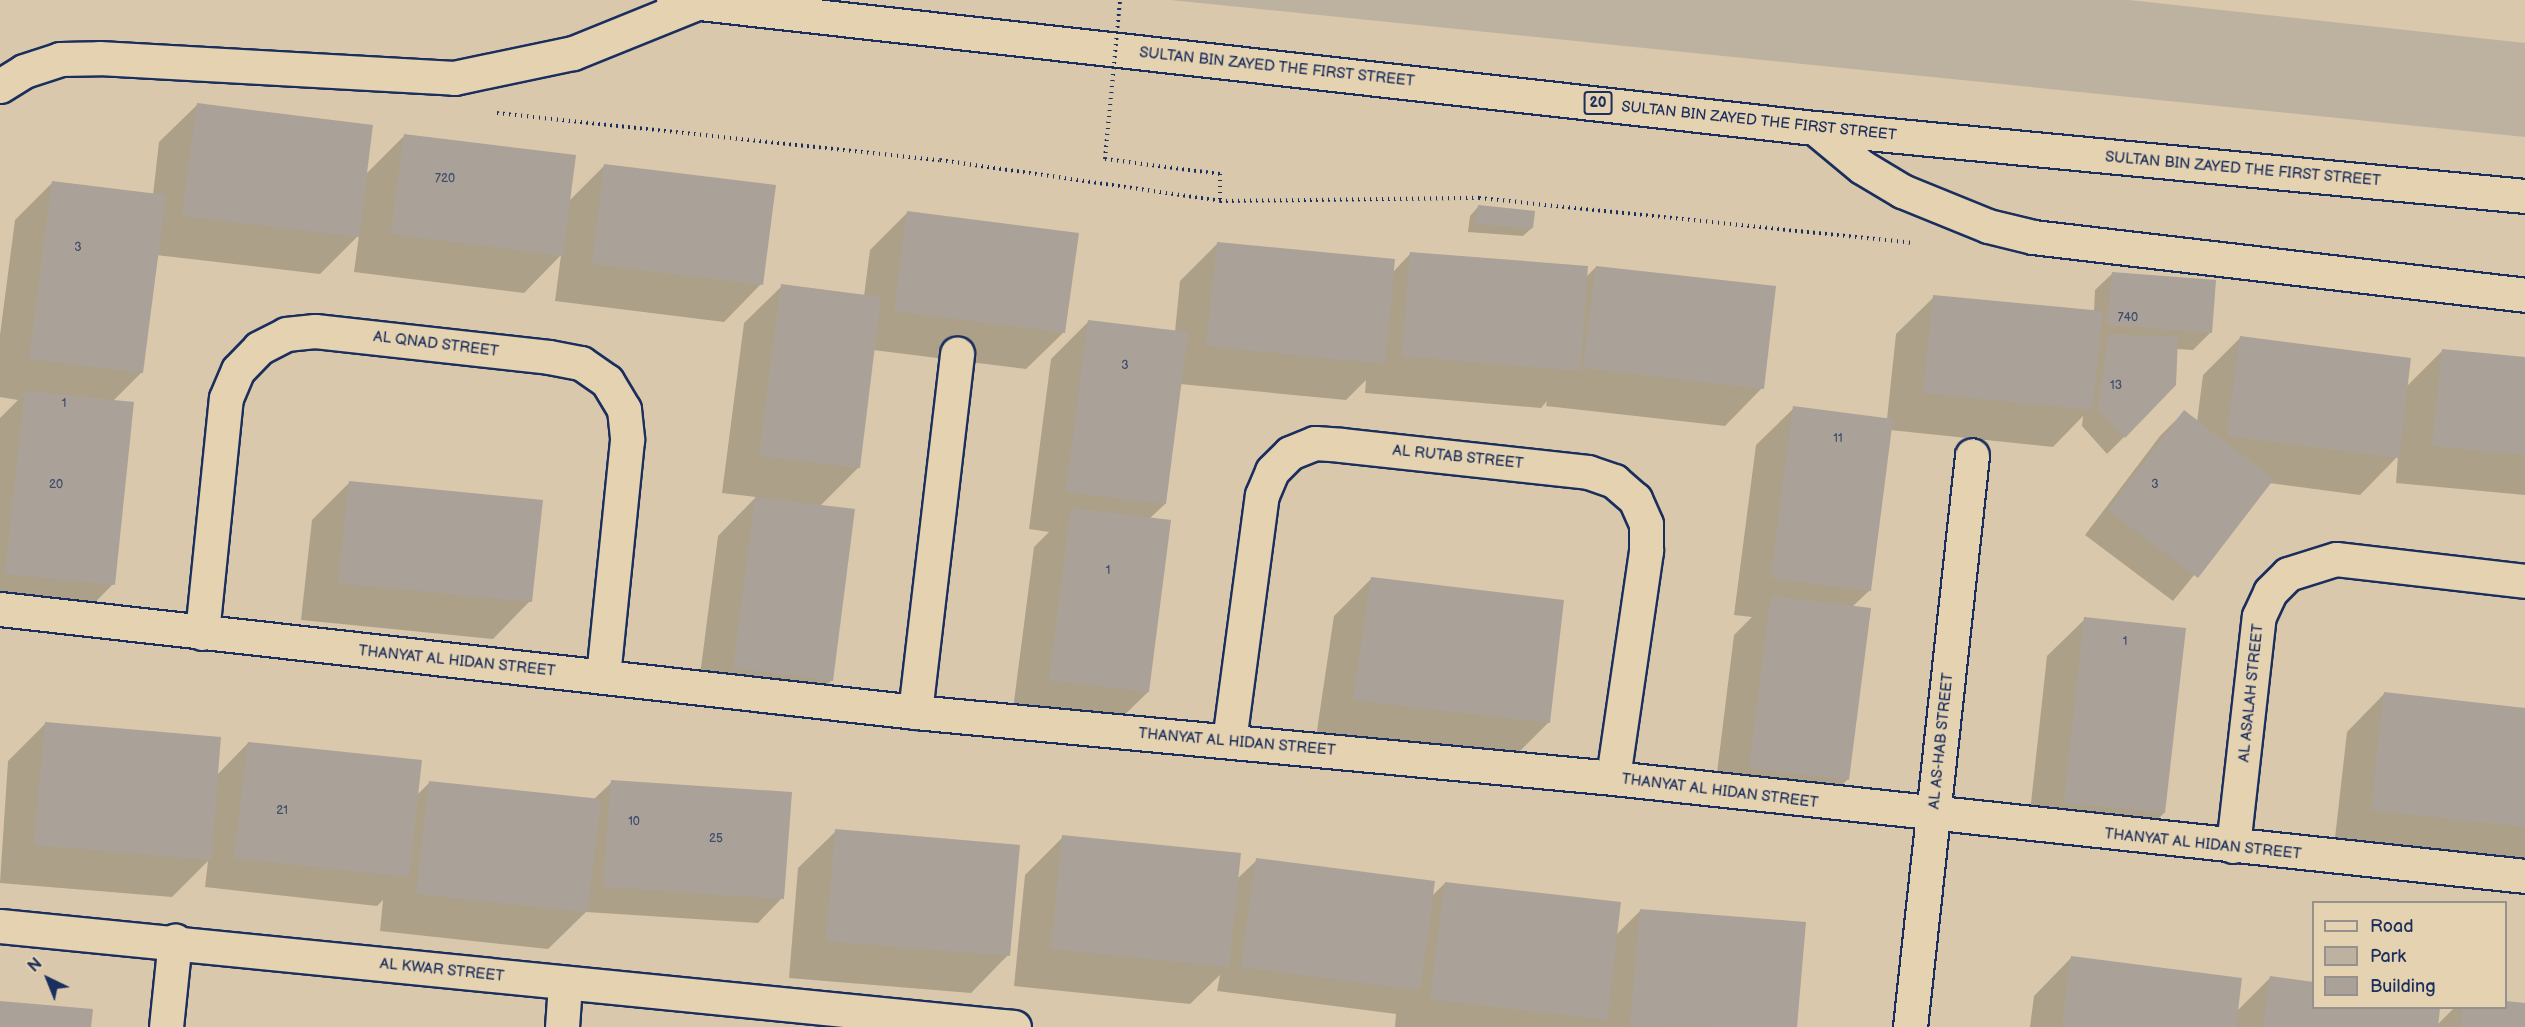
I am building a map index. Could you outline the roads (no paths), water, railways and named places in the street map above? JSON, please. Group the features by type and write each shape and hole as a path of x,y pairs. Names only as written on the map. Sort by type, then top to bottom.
{"street":[{"path":"0,87 24,71 60,59 89,58 454,78 573,54 686,1"},
{"name":"SULTAN BIN ZAYED THE FIRST STREET","path":"686,1 1815,128 2525,196"},
{"path":"1815,128 1902,191 1988,226 2033,237 2525,295"},
{"name":"AL QNAD STREET","path":"202,633 226,398 238,370 259,348 286,334 315,331 549,357 581,363 607,381 624,408 627,440 603,676"},
{"path":"915,712 957,353"},
{"name":"AL RUTAB STREET","path":"1229,741 1262,495 1272,471 1290,453 1315,443 1341,445 1588,472 1614,481 1635,499 1646,524 1646,551 1613,778"},
{"name":"AL AS-HAB STREET","path":"1910,1027 1972,455"},
{"name":"AL ASALAH STREET","path":"2233,846 2259,616 2288,574 2336,559 2525,581"},
{"name":"THANYAT AL HIDAN STREET","path":"0,609 915,712 1613,778 1933,816 2525,876"},
{"name":"AL KWAR STREET","path":"0,926 175,940 883,1019 1014,1027"},
{"path":"166,1027 175,940"},
{"path":"562,1027 565,984"}]}
